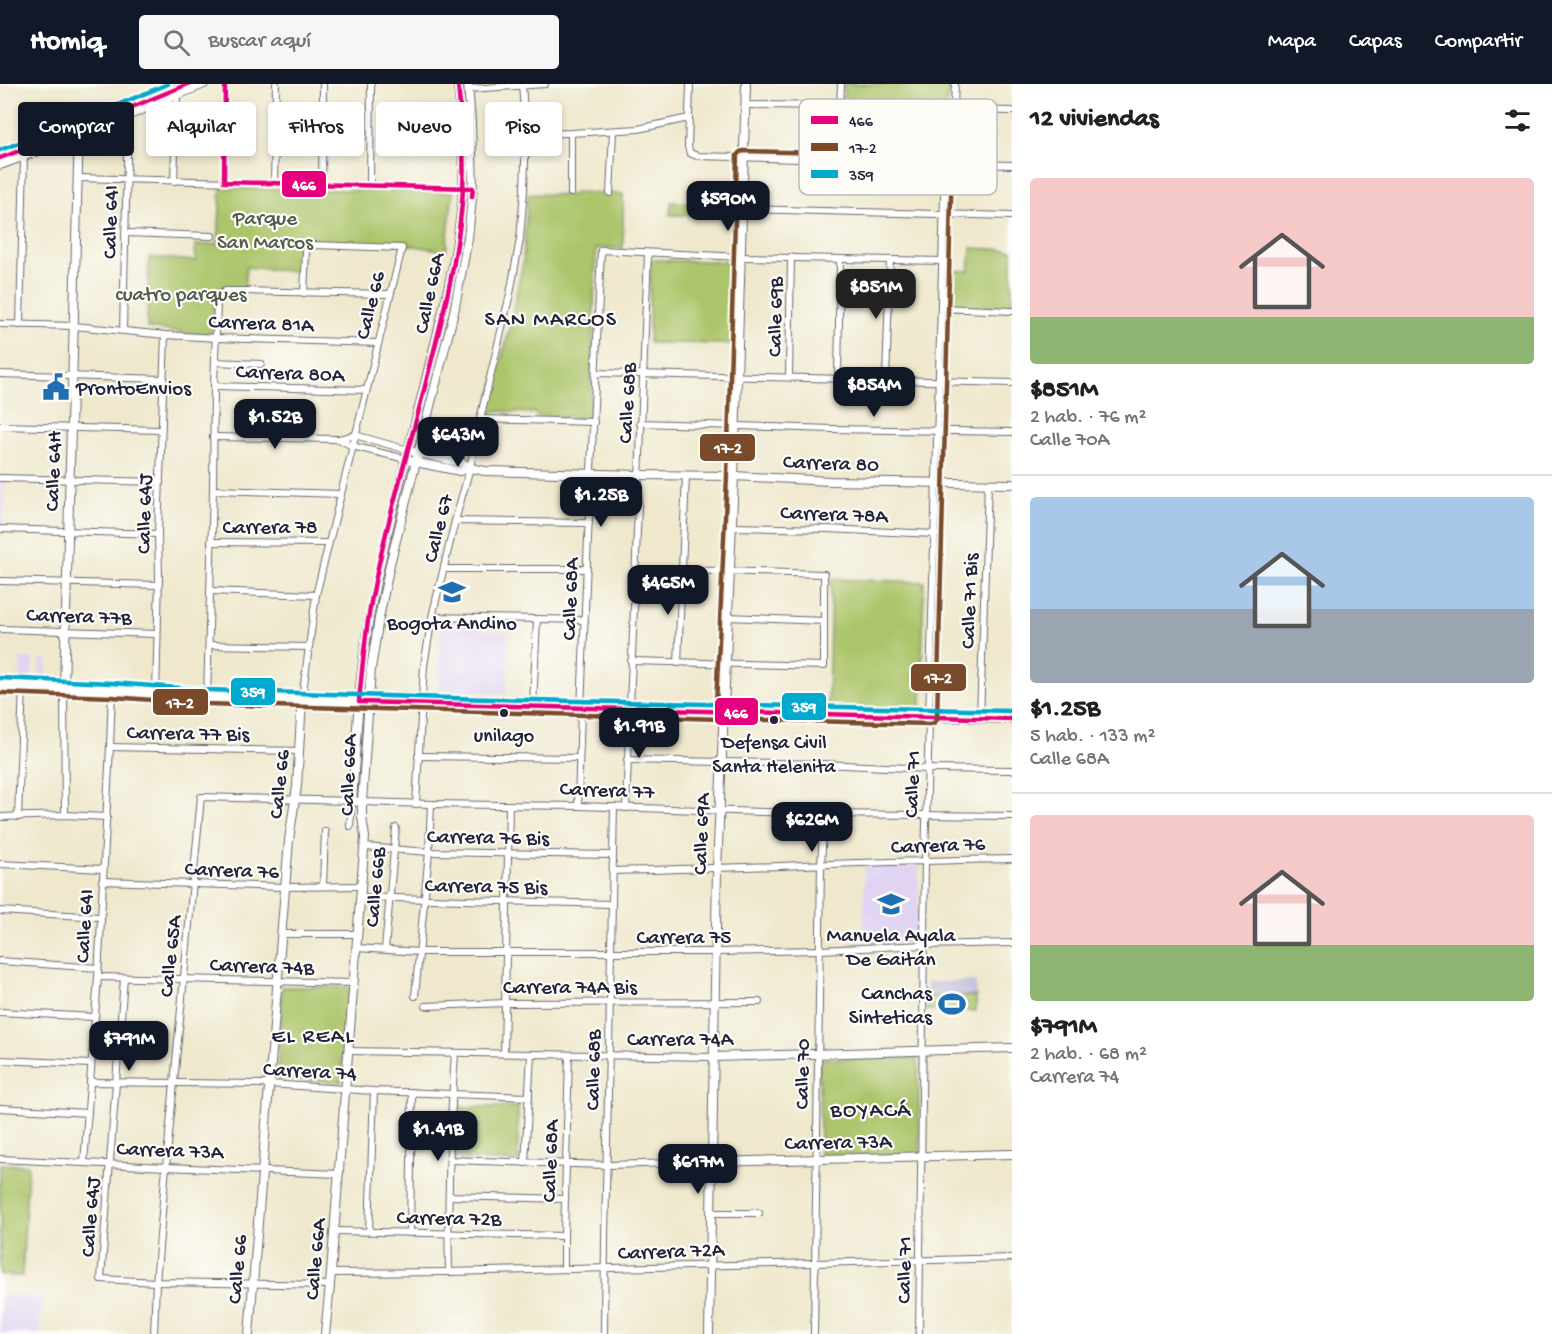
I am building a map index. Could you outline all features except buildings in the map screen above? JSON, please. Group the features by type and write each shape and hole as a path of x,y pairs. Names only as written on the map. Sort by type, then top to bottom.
{"street":[{"path":"134,108 188,84"},
{"path":"134,113 203,84"},
{"path":"224,182 225,84"},
{"path":"274,183 276,84"},
{"path":"322,184 323,84"},
{"path":"370,186 371,84"},
{"name":"Calle 66A","path":"325,1334 364,847 362,802 366,633 372,599 450,282 458,236 463,188 458,84"},
{"path":"468,86 545,84"},
{"path":"690,84 688,147 690,153 697,156 799,160"},
{"name":"Calle 69A","path":"709,1334 717,869 736,426 746,84"},
{"path":"840,99 841,84"},
{"path":"954,99 955,84"},
{"name":"Calle 67","path":"519,85 521,102"},
{"name":"Calle 66A","path":"350,826 364,702 384,592 458,294 468,238 473,188 468,86"},
{"path":"174,181 177,95"},
{"path":"746,105 799,106"},
{"path":"997,111 1012,111"},
{"path":"562,133 638,129 689,118"},
{"path":"610,193 613,131"},
{"path":"571,133 571,193"},
{"path":"0,158 18,152"},
{"path":"0,165 24,156 20,325"},
{"name":"Calle 64H","path":"65,815 64,688 78,156"},
{"name":"Calle 64I","path":"123,330 127,156"},
{"name":"Calle 67","path":"416,804 424,666 432,617 470,468 510,294 520,239 525,156"},
{"path":"997,165 1012,165"},
{"path":"78,178 473,188"},
{"name":"Calle 71","path":"919,1334 925,860 944,195"},
{"path":"742,208 1012,216"},
{"path":"125,233 212,236"},
{"name":"Calle 66","path":"249,1334 289,840 296,800 302,699 316,595 402,248 313,245 308,247 304,293"},
{"name":"Calle 68A","path":"578,806 586,569 601,250 648,253"},
{"path":"648,253 942,261"},
{"name":"Calle 68B","path":"626,808 648,253"},
{"name":"Calle 69B","path":"789,377 791,257"},
{"path":"838,378 840,260"},
{"path":"886,380 890,260"},
{"path":"207,697 214,386 220,294 225,291 390,294"},
{"path":"940,308 1012,310"},
{"name":"Carrera 81A","path":"0,324 74,326 217,338 378,343"},
{"name":"Calle 64J","path":"156,694 158,534 165,335"},
{"path":"215,362 261,364"},
{"path":"596,373 1012,382"},
{"path":"0,374 163,379"},
{"name":"Carrera 80A","path":"214,386 366,390"},
{"path":"480,419 594,422"},
{"path":"640,423 1012,432"},
{"path":"0,426 161,430"},
{"name":"Carrera 80","path":"213,437 339,439 355,435 463,463 470,468 485,471 1012,484"},
{"name":"Carrera 80","path":"339,439 352,446 416,463 460,471 470,468"},
{"path":"678,663 686,476"},
{"path":"0,478 160,482"},
{"name":"Calle 71 Bis","path":"980,719 988,483"},
{"path":"213,490 341,494"},
{"path":"455,521 589,523"},
{"name":"Carrera 78A","path":"731,527 934,534"},
{"path":"0,529 158,534"},
{"name":"Carrera 78","path":"211,542 328,543"},
{"path":"444,569 586,569"},
{"path":"631,661 824,666 824,574 682,570"},
{"path":"0,581 158,585"},
{"path":"210,591 316,595"},
{"path":"432,617 585,620"},
{"path":"727,617 824,621"},
{"path":"533,707 537,619"},
{"name":"Carrera 77B","path":"0,629 157,634"},
{"path":"209,645 309,647"},
{"path":"0,685 207,697 1012,719"},
{"path":"18,817 23,686"},
{"name":"Calle 64I","path":"84,1163 98,977 112,690"},
{"name":"Carrera 77 Bis","path":"111,747 300,751"},
{"path":"418,756 579,758"},
{"path":"627,760 1012,770"},
{"name":"Carrera 77","path":"201,797 824,814 1012,816"},
{"name":"Calle 65A","path":"154,1334 166,1167 201,797"},
{"path":"415,996 429,852 431,804"},
{"path":"504,1054 508,805"},
{"name":"Calle 68B","path":"604,1334 614,807"},
{"name":"Calle 70","path":"814,1334 821,865 824,814"},
{"path":"0,817 65,815 107,817"},
{"name":"Calle 66B","path":"385,949 396,828"},
{"path":"323,886 325,831"},
{"name":"Carrera 76 Bis","path":"364,847 429,852 613,855"},
{"name":"Carrera 76","path":"612,871 1012,859"},
{"path":"0,864 103,869"},
{"name":"Carrera 76","path":"102,881 285,887 361,886"},
{"name":"Carrera 75 Bis","path":"360,897 612,904"},
{"path":"0,911 100,917"},
{"path":"281,934 357,934"},
{"name":"Carrera 75","path":"356,948 610,953 1012,944"},
{"path":"0,961 98,968"},
{"name":"Carrera 74B","path":"98,977 353,983"},
{"name":"Calle 64J","path":"124,978 101,1279 156,1282"},
{"name":"Carrera 74A Bis","path":"426,1006 506,1003 759,1002"},
{"path":"0,1012 94,1017"},
{"name":"Carrera 74A","path":"348,1051 714,1057 1012,1048"},
{"path":"449,1272 450,1160 455,1053"},
{"path":"525,1163 531,1054"},
{"name":"Calle 68A","path":"564,1269 569,1055"},
{"path":"0,1059 91,1064"},
{"name":"Carrera 74","path":"90,1082 269,1084 529,1097"},
{"path":"369,1231 374,1090"},
{"path":"410,1233 412,1092"},
{"path":"0,1108 88,1113"},
{"name":"Carrera 73A","path":"450,1160 607,1165 1012,1154"},
{"name":"Carrera 73A","path":"0,1159 339,1174"},
{"path":"449,1197 565,1200"},
{"path":"711,1213 759,1213"},
{"name":"Carrera 72B","path":"334,1231 564,1236"},
{"name":"Carrera 72A","path":"331,1274 1012,1258"},
{"path":"156,1282 330,1285"}],"shaded area":[{"path":"0,481 4,481 4,524 0,524"},
{"path":"441,619 480,621 480,631 509,633 507,694 438,690"},
{"path":"20,658 33,658 32,679 20,679"},
{"path":"40,659 47,659 47,679 39,679"},
{"name":"Manuela Ayala De Gaitán","path":"864,866 919,866 918,943 864,942"},
{"path":"976,981 976,996 928,997 927,982"},
{"path":"0,1295 42,1297 40,1334 0,1334"}],"green space":[{"path":"844,84 948,84 947,99 844,99"},
{"name":"Parque San Marcos","path":"221,188 453,192 446,251 402,244 303,241 298,272 246,267 245,288 215,289 212,336 147,328 149,257 196,261 195,245 218,244"},
{"path":"575,192 623,194 623,248 596,248 590,418 537,416 535,413 493,411 491,415 485,415 507,339 523,262 528,194 574,195"},
{"path":"671,202 696,203 696,215 670,215"},
{"path":"971,248 1012,250 1012,309 945,307 946,270 969,271"},
{"path":"650,260 737,262 736,344 649,343"},
{"path":"831,579 924,582 921,712 828,709"},
{"path":"282,987 349,987 341,1082 277,1079"},
{"name":"Canchas Sinteticas","path":"976,996 976,1011 927,1010 928,997"},
{"path":"918,1058 920,1155 820,1155 819,1059"},
{"path":"458,1107 518,1107 518,1162 456,1159"},
{"path":"0,1164 28,1165 22,1276 0,1275"}],"transit line":[{"name":"359","path":"0,150 168,84"},
{"name":"466","path":"0,158 79,129 188,84"},
{"name":"466","path":"225,84 224,182 473,188 472,197"},
{"name":"466","path":"458,84 463,176 461,215 453,267 376,576 367,627 359,702 1012,719"},
{"name":"17-2","path":"716,704 727,476 737,155 744,151 799,152"},
{"name":"17-2","path":"724,719 930,724 937,720 951,195"},
{"name":"359","path":"0,678 207,690 448,698 1012,711"},
{"name":"17-2","path":"0,693 112,697 207,704 721,719"}],"place":[{"name":"ProntoEnvios","path":"56,387"},
{"name":"Bogota Andino","path":"452,592"},
{"name":"unilago","path":"504,713"},
{"name":"Defensa Civil Santa Helenita","path":"774,720"},
{"name":"Manuela Ayala De Gaitán","path":"891,904"},
{"name":"Canchas Sinteticas","path":"952,1004"}],"district":[{"name":"SAN MARCOS","path":"551,317"},
{"name":"EL REAL","path":"313,1034"},
{"name":"BOYACÁ","path":"871,1108"}],"park label":[{"name":"cuatro parques","path":"181,293"}]}
